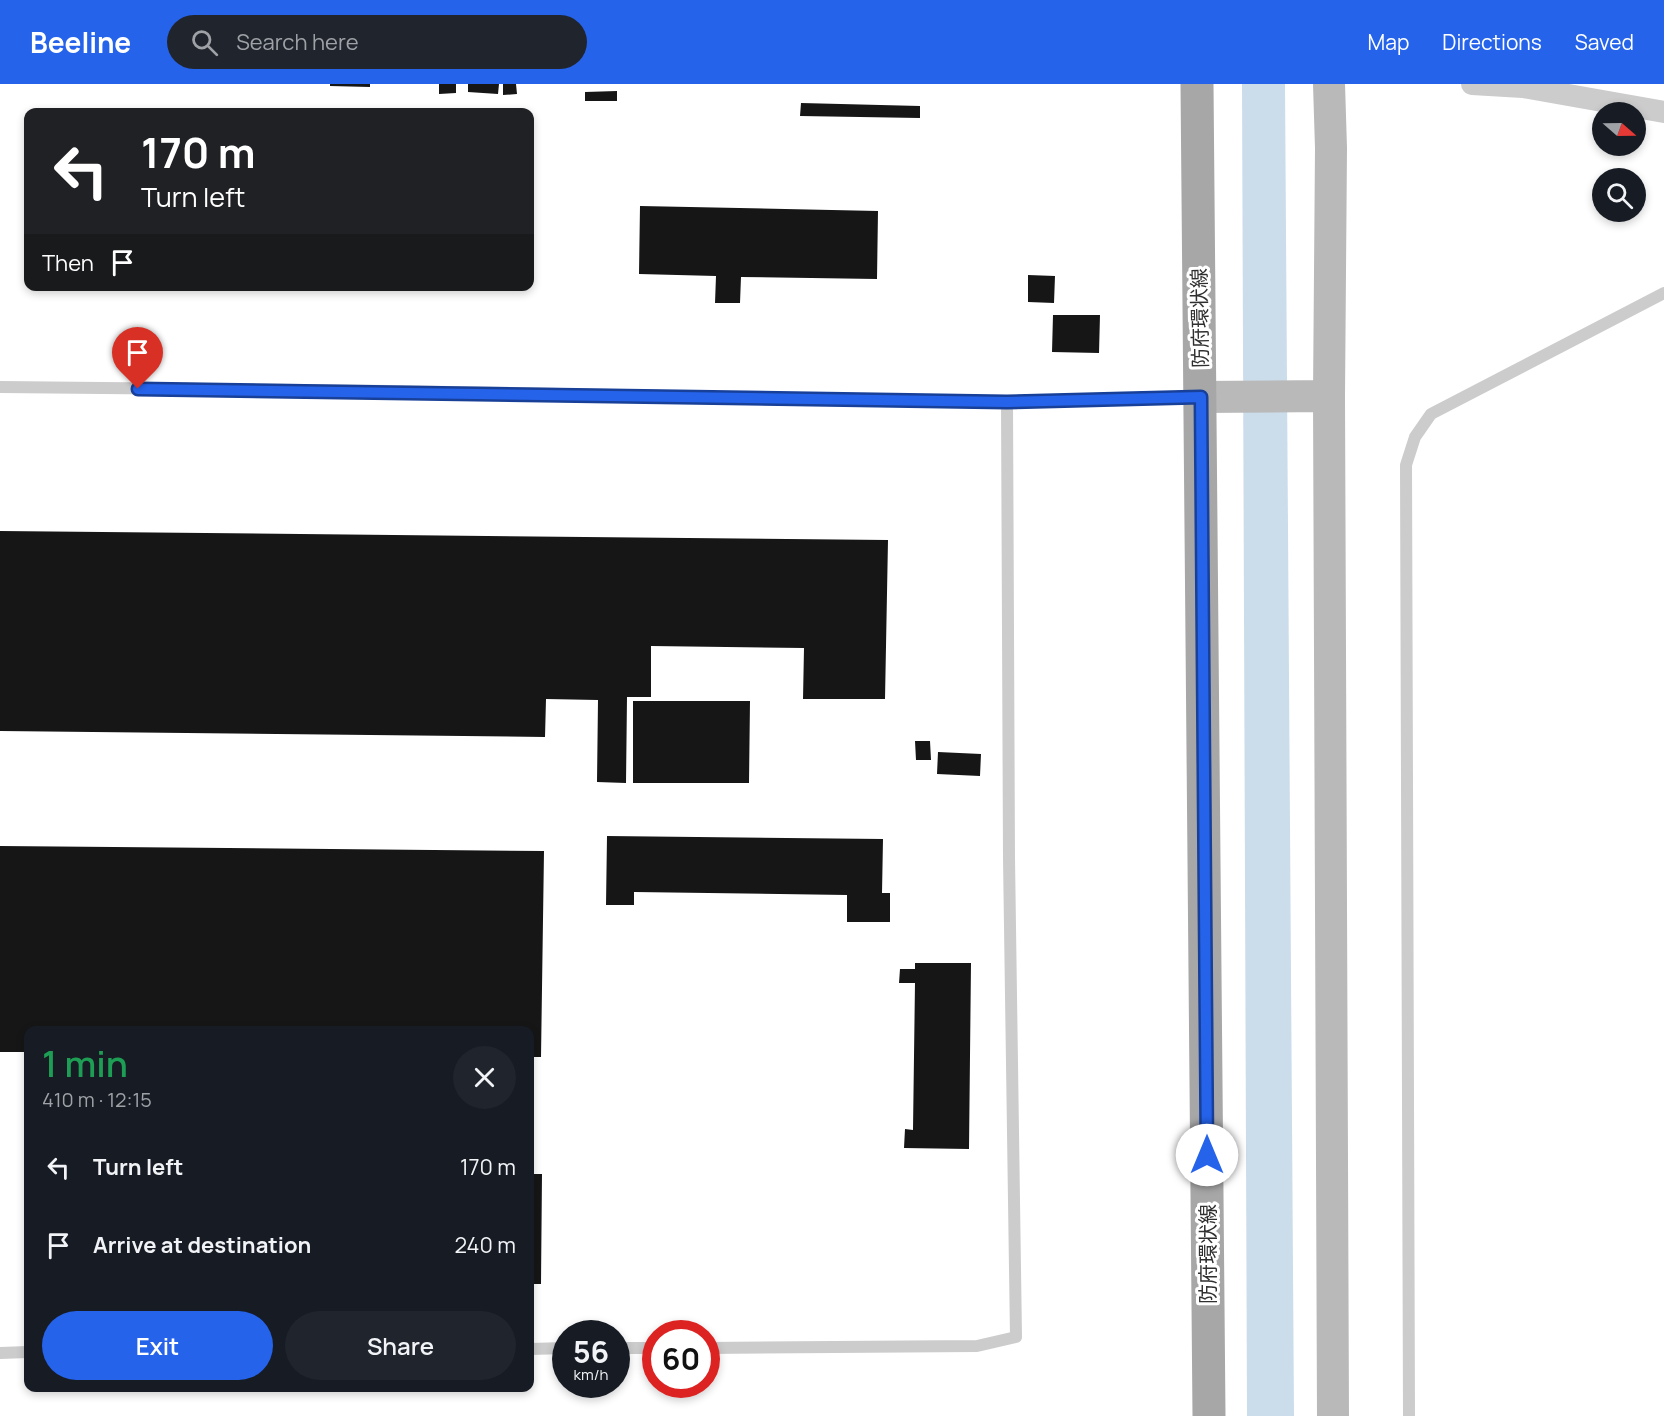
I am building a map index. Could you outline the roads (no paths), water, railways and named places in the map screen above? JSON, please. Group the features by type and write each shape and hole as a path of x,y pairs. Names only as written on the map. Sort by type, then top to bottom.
{"main road":[{"name":"防府環状線","path":"1197,84 1209,1416"}],"street":[{"path":"1329,84 1331,160 1322,396 1332,1416"},
{"path":"1472,84 1523,85 1664,112"},
{"path":"1201,397 1322,396"}],"lane":[{"path":"1409,1416 1406,465 1415,437 1431,414 1664,293"},
{"path":"0,387 1007,402 1201,397"},
{"path":"720,1348 977,1346 1016,1336 1008,846 1007,402"},
{"path":"534,1348 552,1348"},
{"path":"0,1353 24,1352"}],"water":[{"path":"1242,84 1285,84 1294,1416 1247,1416"}]}
